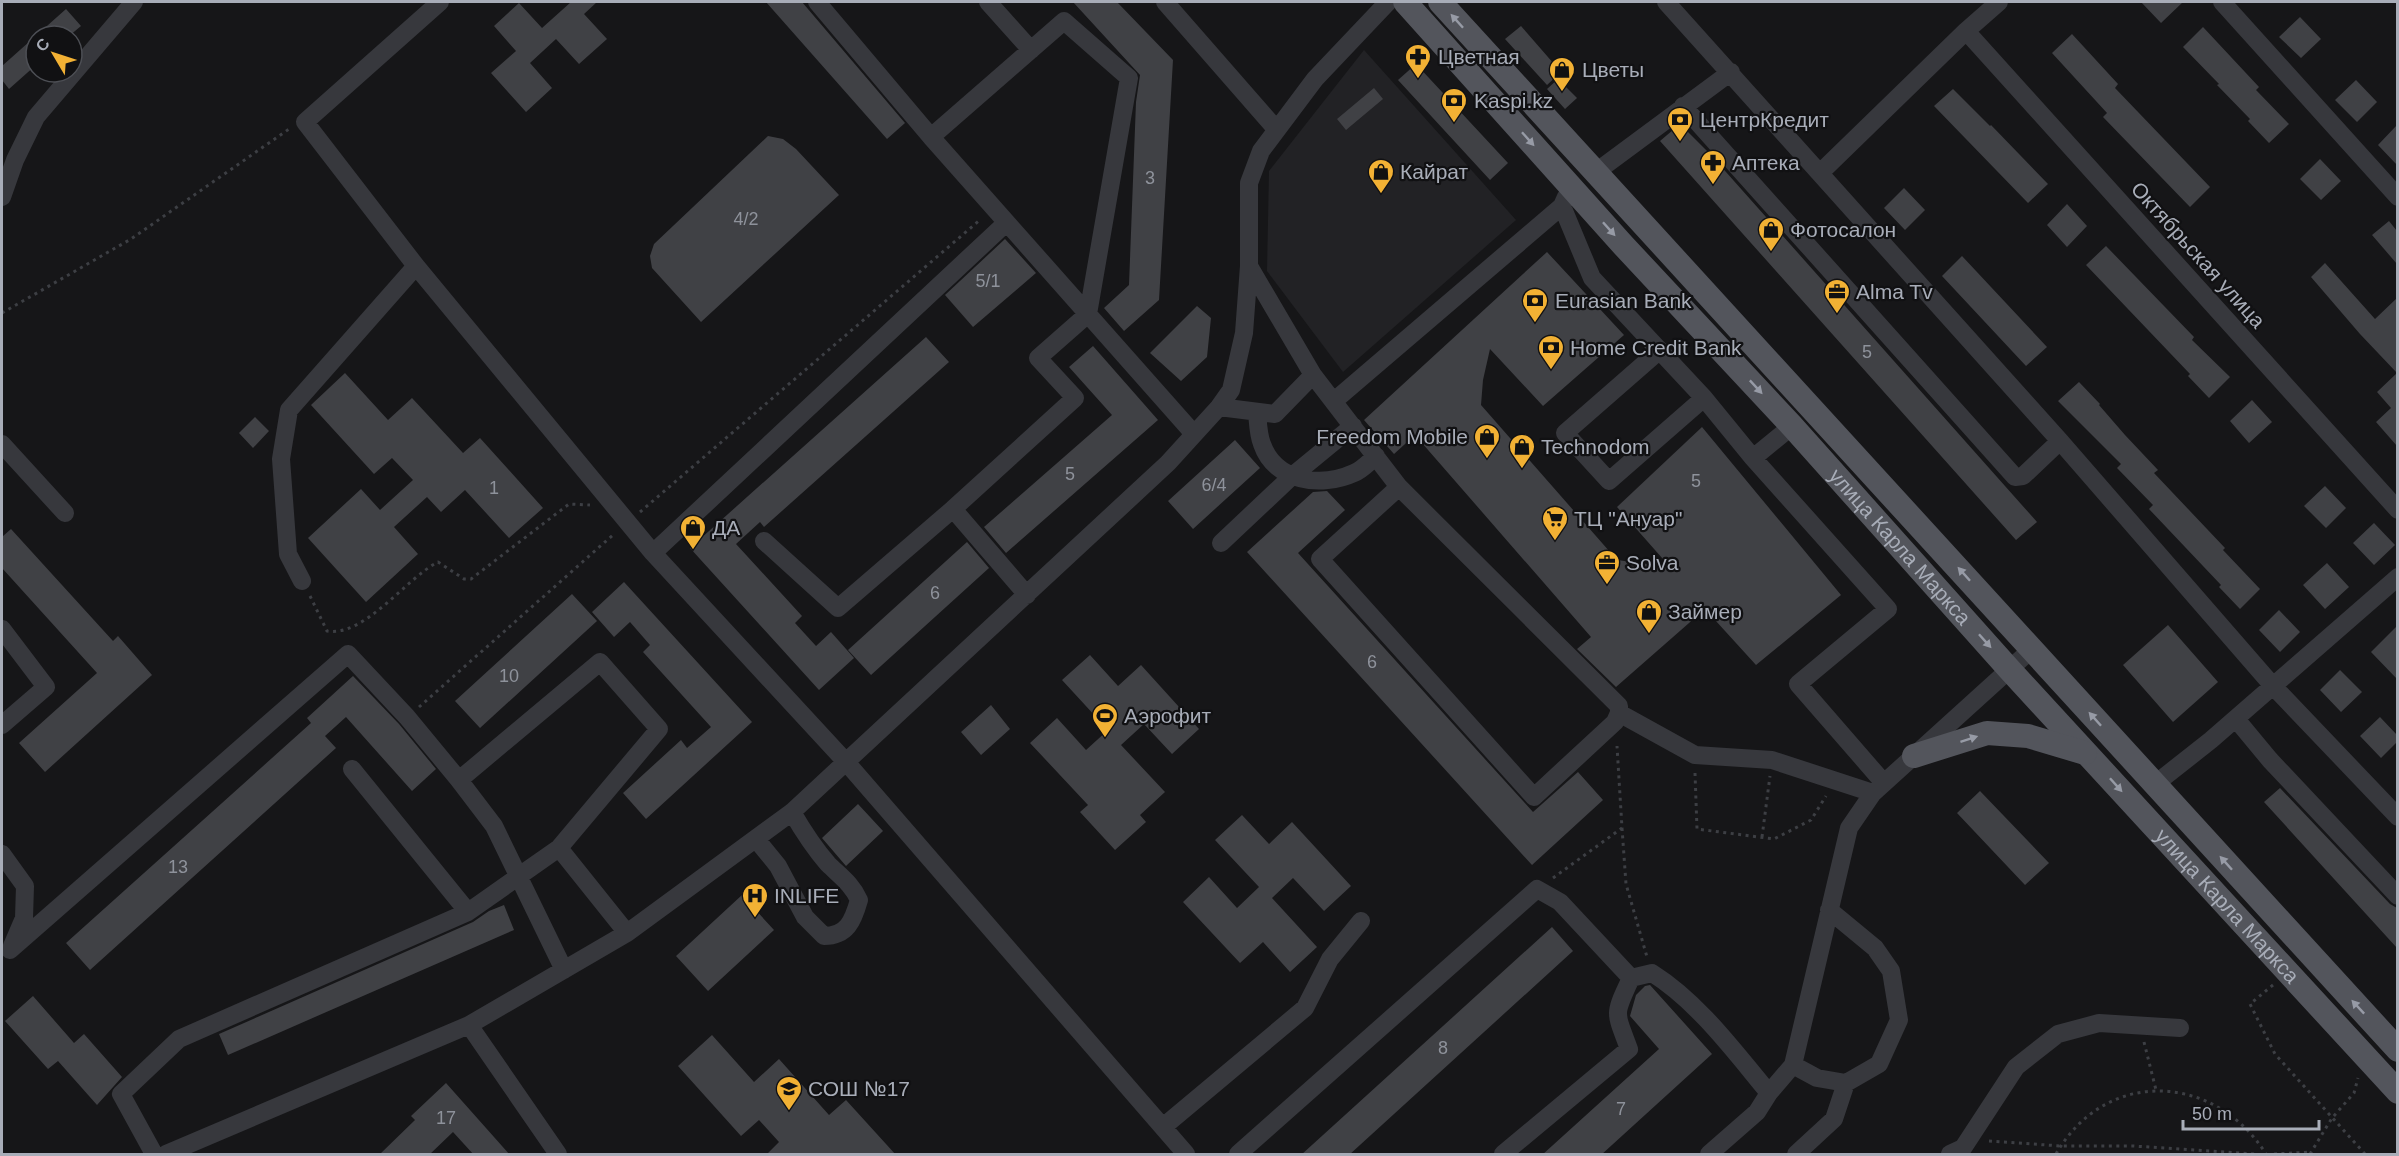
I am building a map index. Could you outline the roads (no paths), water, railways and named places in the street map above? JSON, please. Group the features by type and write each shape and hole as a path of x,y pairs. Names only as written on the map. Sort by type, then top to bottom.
{"main road":[{"name":"улица Карла Маркса","path":"1405,2 1566,196 1792,426 2009,669 2397,1092"},
{"name":"улица Карла Маркса","path":"1440,2 2397,1050"},
{"path":"1914,756 1987,733 2028,736 2088,754"}],"street":[{"path":"2,197 15,160 36,117 135,2"},
{"path":"440,2 305,123 416,266 653,553 847,763 1186,1155"},
{"path":"818,2 931,137 1194,434"},
{"path":"988,2 1031,50"},
{"path":"1165,2 1276,129"},
{"path":"166,1155 469,1025 627,933 792,812 1168,463 1219,407 1231,390 1242,344 1249,266 1249,183 1261,151 1315,79 1388,2"},
{"path":"1666,2 1821,172 2060,441 2273,686 2397,817"},
{"path":"1821,172 1966,31 1999,2"},
{"path":"2222,2 2397,197"},
{"path":"764,541 837,609 953,509 1075,398 1038,358 1088,314 1129,78 1064,21 931,137"},
{"name":"Октябрьская улица","path":"1966,31 2397,510"},
{"path":"1596,172 1731,72"},
{"path":"1683,106 2015,477 2023,476 2060,441"},
{"path":"1334,401 1566,196 1592,278 1704,398 1753,458 1888,609 1798,684 1879,788"},
{"path":"653,553 1006,222"},
{"path":"302,580 288,554 287,542 281,459 289,410 416,266"},
{"path":"1249,266 1313,375 1400,487 1619,706 1617,718 1534,797 1320,559 1400,487"},
{"path":"1660,350 1564,433 1609,481 1704,398"},
{"path":"1219,407 1275,414 1313,375"},
{"path":"1257,412 1262,445 1271,461 1291,477 1330,481 1356,473 1376,456"},
{"path":"1221,543 1291,477 1353,426"},
{"path":"1753,458 1792,426"},
{"path":"2,444 64,513"},
{"path":"953,509 1027,595"},
{"path":"2154,785 2236,718 2397,577"},
{"path":"2,629 46,687 2,725"},
{"path":"1722,1151 1757,1112 1769,1093 1793,1065 1849,828 1879,788 2032,649"},
{"path":"6,955 348,654 407,717 494,826 564,970"},
{"path":"154,1155 121,1094 179,1039 468,912 560,848 659,729 600,662 459,780"},
{"path":"1617,718 1695,755 1772,760 1835,782 1879,788"},
{"path":"2236,718 2270,760 2397,896"},
{"path":"352,769 468,912"},
{"path":"756,839 778,866 806,917 824,936 836,936 848,927 859,900 854,889 830,866 809,840 792,812"},
{"path":"560,848 627,933"},
{"path":"2,854 25,886 24,918 6,955"},
{"path":"1238,1155 1537,889 1560,902 1631,978"},
{"path":"1793,1065 1817,1078 1846,1083 1879,1064 1899,1020 1891,971 1875,948 1829,910"},
{"path":"1163,1127 1305,1008 1330,959 1361,921"},
{"path":"1631,978 1652,973 1675,989 1712,1027 1769,1093"},
{"path":"1505,1154 1629,1049 1616,1016 1617,1007 1631,978"},
{"path":"1950,1155 1963,1148 2016,1067 2058,1034 2099,1023 2180,1028"},
{"path":"469,1025 558,1155"},
{"path":"1796,1155 1834,1119 1846,1083"}],"place":[{"name":"Цветная","path":"1418,80"},
{"name":"Цветы","path":"1562,93"},
{"name":"Kaspi.kz","path":"1454,124"},
{"name":"ЦентрКредит","path":"1680,143"},
{"name":"Аптека","path":"1713,186"},
{"name":"Кайрат","path":"1381,195"},
{"name":"Фотосалон","path":"1771,253"},
{"name":"Alma Tv","path":"1837,315"},
{"name":"Eurasian Bank","path":"1535,324"},
{"name":"Home Credit Bank","path":"1551,371"},
{"name":"Freedom Mobile","path":"1487,460"},
{"name":"Technodom","path":"1522,470"},
{"name":"ТЦ \"Ануар\"","path":"1555,542"},
{"name":"ДА","path":"693,551"},
{"name":"Solva","path":"1607,586"},
{"name":"Займер","path":"1649,635"},
{"name":"Аэрофит","path":"1105,739"},
{"name":"INLIFE","path":"755,919"},
{"name":"СОШ №17","path":"789,1112"}]}
